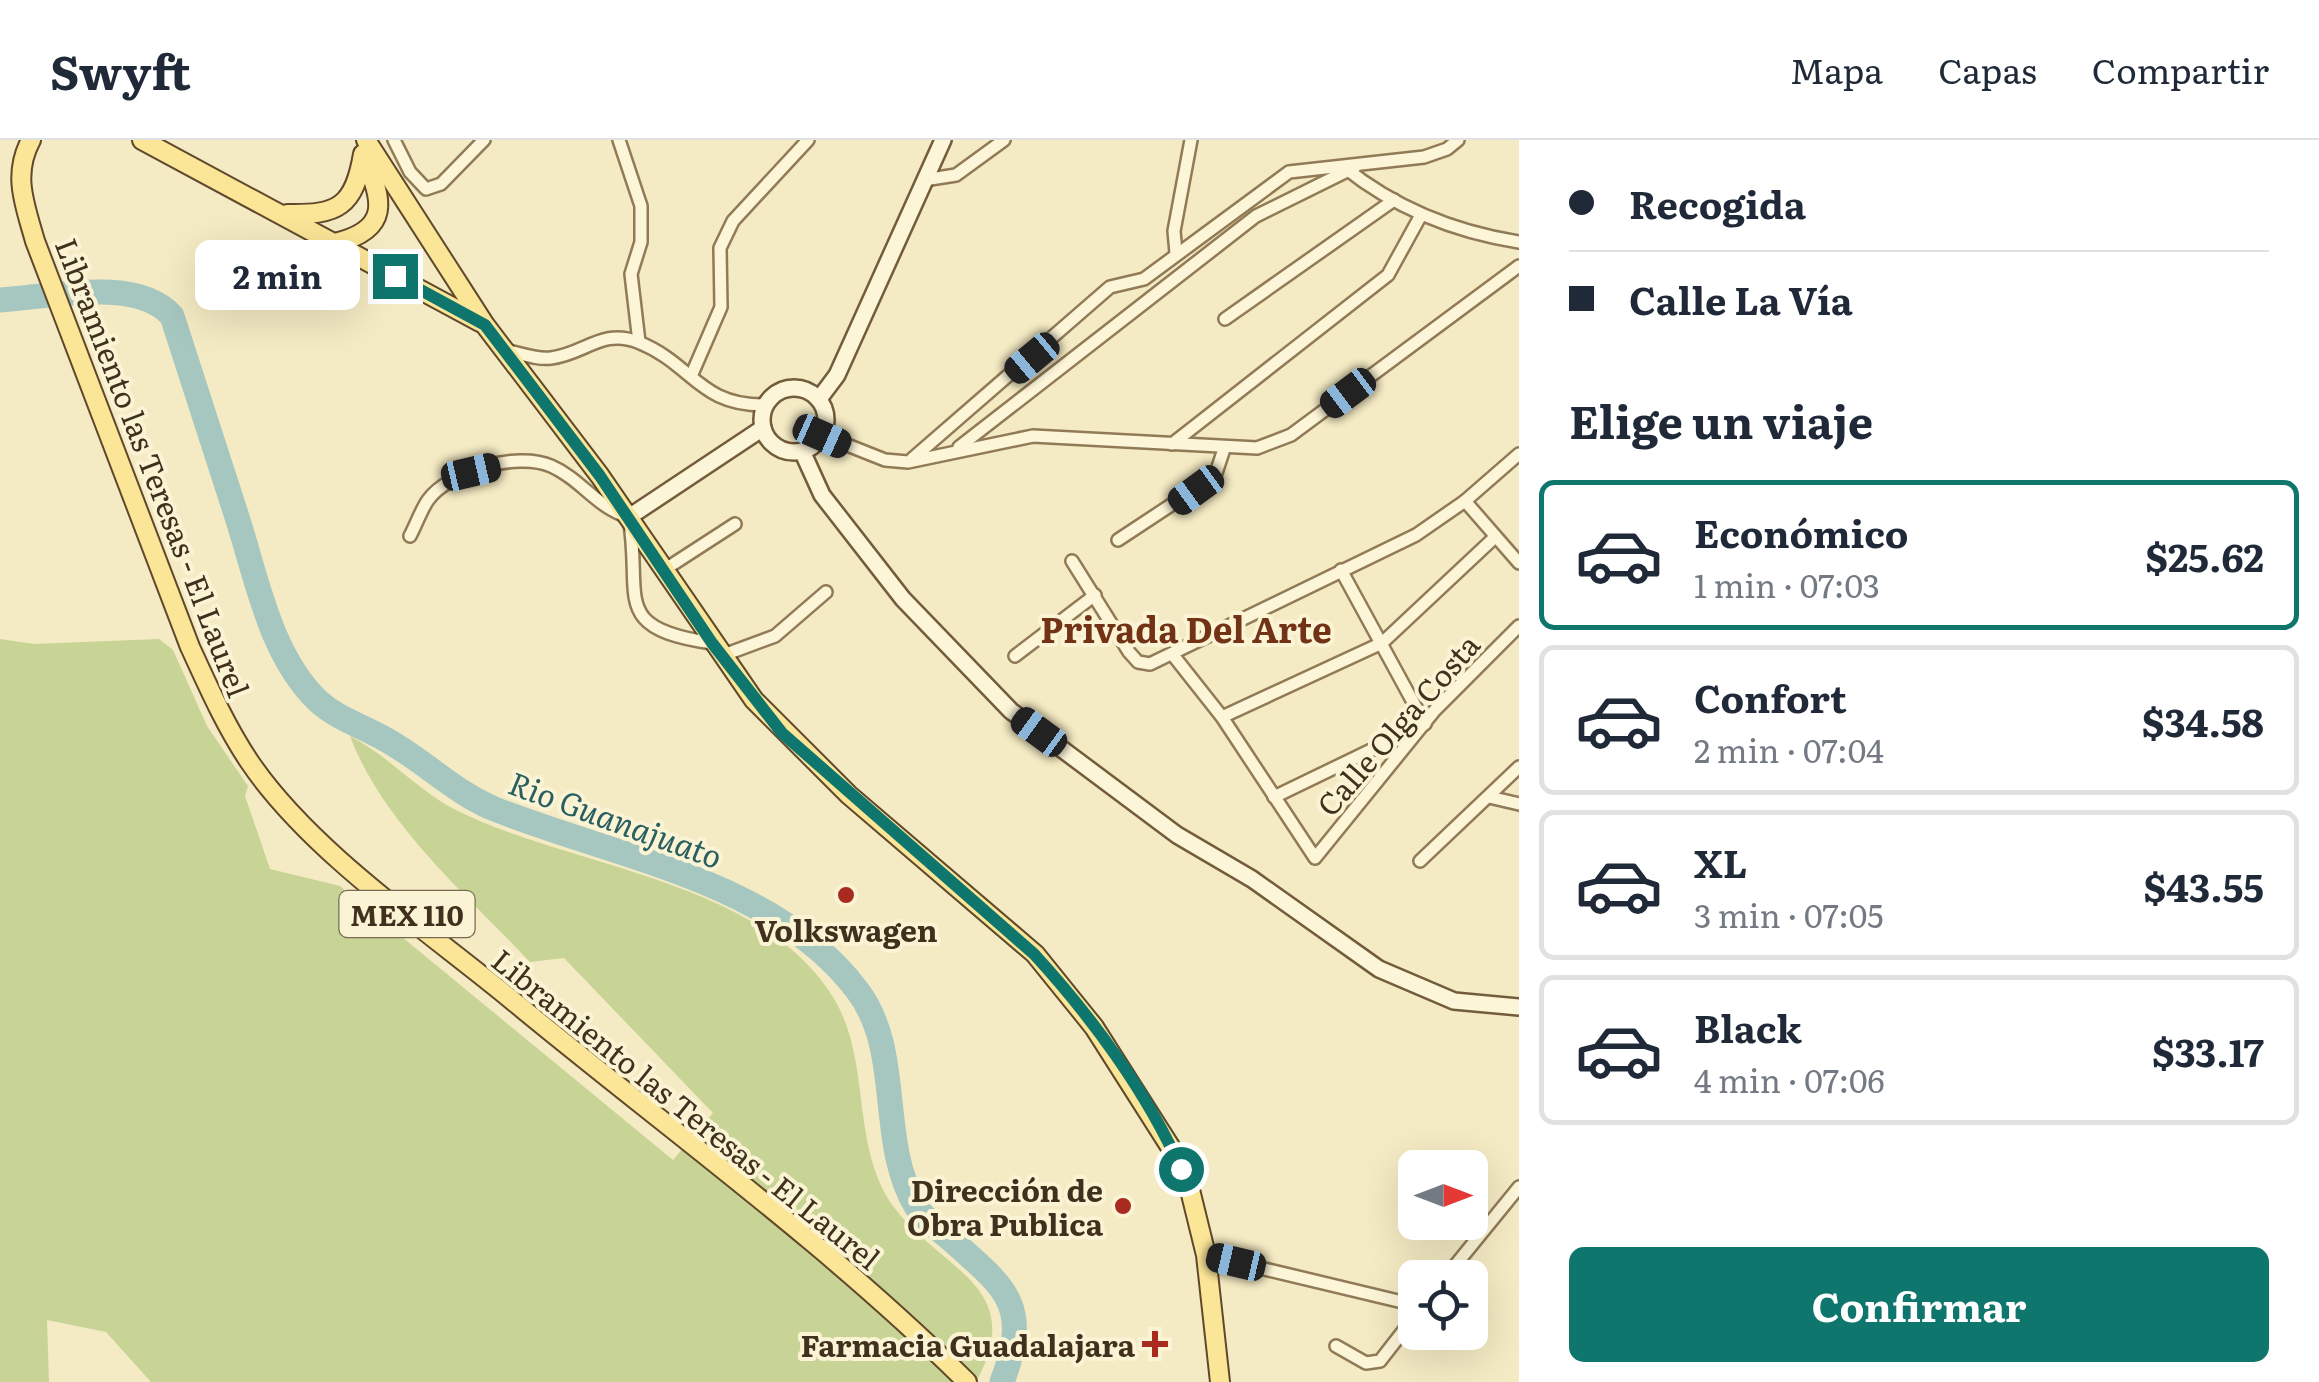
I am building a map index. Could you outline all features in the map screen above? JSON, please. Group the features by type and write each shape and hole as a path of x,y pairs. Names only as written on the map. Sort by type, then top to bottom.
{"main road":[{"name":"Libramiento las Teresas - El Laurel","path":"31,140 20,159 20,190 36,241 190,647 220,713 250,763 290,813 506,996 856,1280 967,1382"},
{"path":"142,140 485,325"},
{"path":"282,214 324,213 344,203 358,182 362,144"},
{"path":"335,243 360,236 376,217 378,192 362,144"},
{"path":"362,144 502,349 629,517 717,649 782,733 1034,954 1061,983 1172,1148 1190,1190 1206,1255 1220,1382"}],"street":[{"path":"394,140 410,172 426,189 441,184 484,140"},
{"path":"619,140 641,206 641,242 631,274 639,342"},
{"path":"692,374 721,307 720,248 733,221 808,140"},
{"path":"819,400 836,375 944,140"},
{"path":"924,180 956,175 1004,140"},
{"path":"1176,252 1174,230 1190,140"},
{"path":"908,462 1110,287 1144,279 1289,172 1424,156 1447,150 1458,140"},
{"path":"1344,168 1421,215 1480,236 1519,242"},
{"path":"956,450 1168,280 1256,216 1344,168"},
{"path":"1226,320 1394,200"},
{"path":"1172,444 1388,276 1421,215"},
{"path":"822,436 871,456 908,462 1034,436 1224,450 1257,448 1291,436 1519,266"},
{"path":"1158,268 1168,280"},
{"path":"502,349 548,359 605,336 639,342 692,374 725,402 765,405 790,388 811,392 819,400 826,423 822,436 802,452 777,448 763,428 765,405"},
{"path":"410,536 428,500 449,482 524,460 548,464 573,478 608,511 629,517 763,428"},
{"path":"1118,540 1215,476 1224,450"},
{"path":"802,452 822,496 903,599 1011,711 1177,835 1252,879 1316,929 1379,970 1454,1001 1519,1007"},
{"path":"1072,560 1138,662 1150,664 1416,535 1465,501 1519,454"},
{"path":"1465,501 1519,563"},
{"path":"629,517 634,559 630,583 637,607 656,631 717,649 775,636 826,592"},
{"path":"664,570 736,524"},
{"path":"1222,717 1382,642 1494,538"},
{"path":"1173,655 1222,717 1274,797 1425,724 1341,570"},
{"path":"1016,656 1095,595"},
{"name":"Calle Olga Costa","path":"1274,797 1315,858 1425,724 1519,626"},
{"path":"1420,861 1519,768"},
{"path":"1489,797 1519,804"},
{"path":"1459,1260 1519,1186"},
{"path":"1206,1255 1398,1301"},
{"path":"1336,1346 1366,1363 1380,1362 1398,1338"}],"green space":[{"path":"0,639 34,644 159,639 173,650 207,726 248,786 245,796 270,869 340,886 673,1160 713,1113 564,958 530,962 454,884 383,799 350,736 456,810 503,830 663,882 763,928 804,961 836,1002 854,1052 871,1158 893,1206 972,1282 985,1301 992,1323 990,1349 976,1382 151,1382 106,1332 47,1320 49,1382 0,1382"}],"waterway":[{"name":"Rio Guanajuato","path":"0,300 115,293 157,304 172,316 267,615 288,662 318,701 398,747 481,803 691,877 739,898 783,923 823,953 857,990 881,1040 897,1153 916,1206 985,1270 1008,1299 1014,1333 1002,1382"}],"place":[{"name":"Volkswagen","path":"846,895"},
{"name":"Dirección de Obra Publica","path":"1123,1206"},
{"name":"Farmacia Guadalajara","path":"1155,1344"}],"district":[{"name":"Privada Del Arte","path":"1186,628"}],"route":[{"path":"395,276 485,325 600,476 754,700 817,766 1034,954 1061,983 1094,1027 1172,1148 1181,1169"}]}
